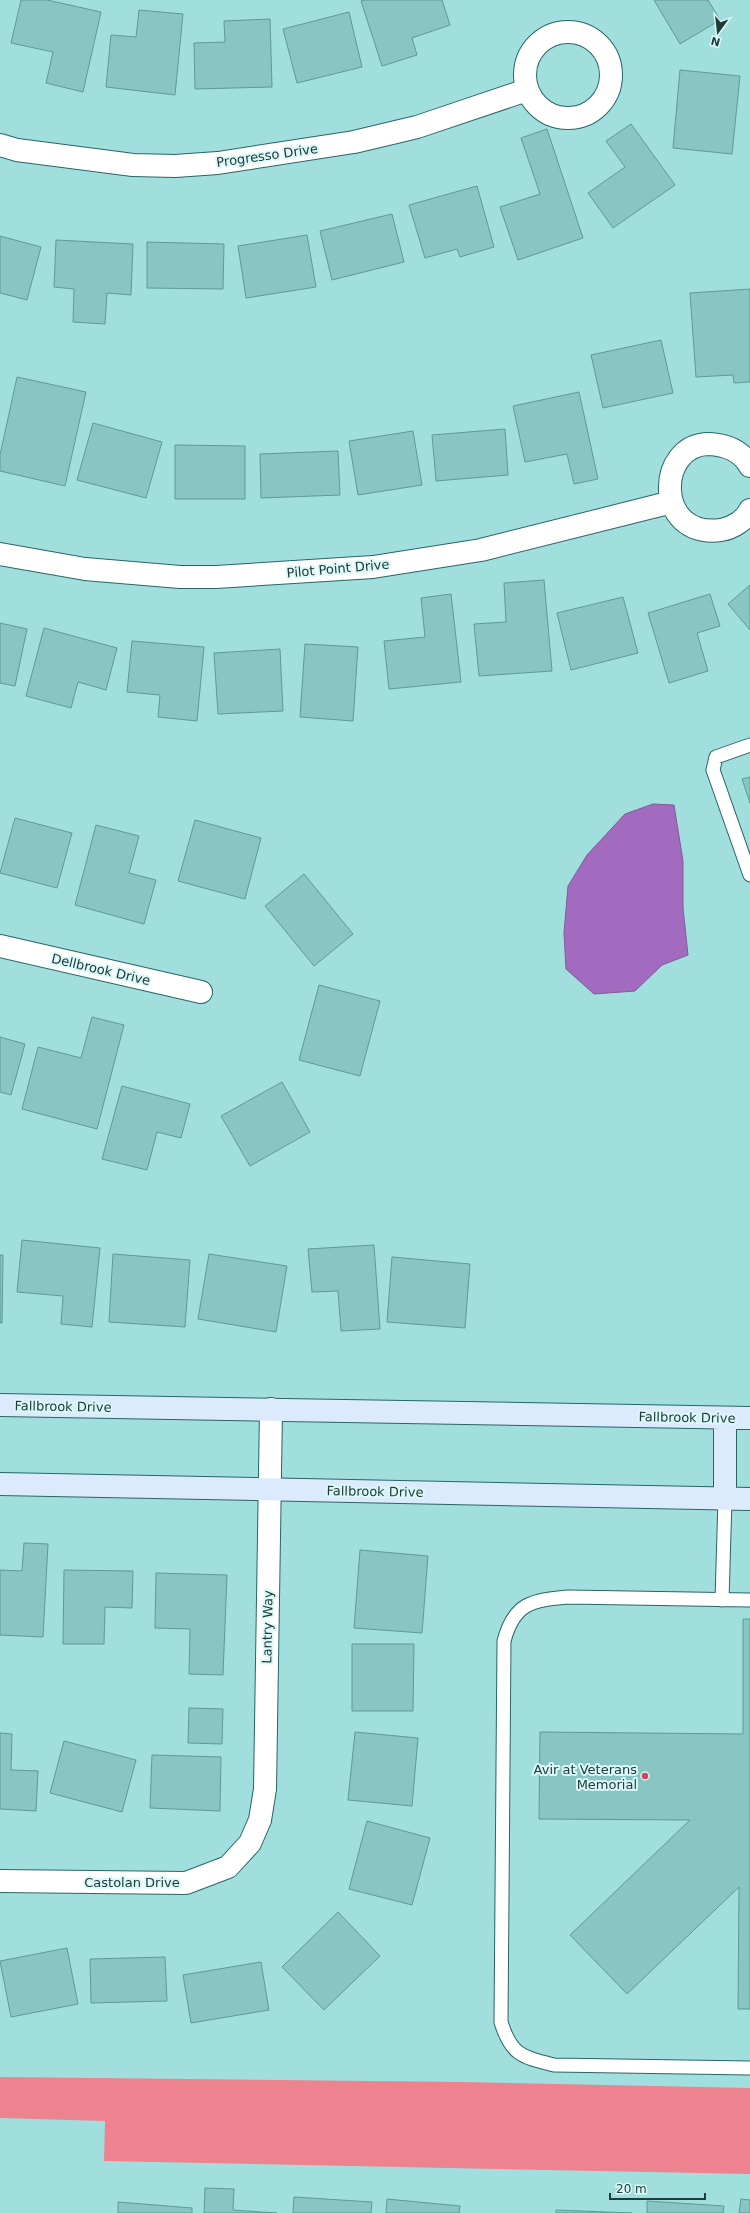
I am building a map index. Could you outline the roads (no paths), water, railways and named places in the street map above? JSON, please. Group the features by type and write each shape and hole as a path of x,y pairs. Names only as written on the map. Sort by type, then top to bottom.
{"main road":[{"name":"Fallbrook Drive","path":"0,1405 750,1418"},
{"path":"725,1418 725,1499"},
{"name":"Fallbrook Drive","path":"0,1484 750,1499"}],"street":[{"name":"Progresso Drive","path":"0,145 17,150 133,165 175,166 218,163 354,142 417,128 526,90"},
{"path":"750,466 746,459 734,449 720,445 705,444 690,450 679,459 672,473 669,487 672,502 678,514 688,524 700,530 714,531 727,529 739,522 750,510"},
{"name":"Pilot Point Drive","path":"0,554 85,569 180,577 216,577 373,567 481,550 672,502"},
{"name":"Dellbrook Drive","path":"0,946 202,992"},
{"name":"Lantry Way","path":"250,1843 260,1820 265,1789 271,1409"},
{"name":"Castolan Drive","path":"0,1881 186,1883 228,1867 250,1843"}],"lane":[{"path":"750,745 716,757 713,770 750,875"},
{"path":"722,1600 725,1499"},
{"path":"750,1600 568,1597 542,1599 523,1607 509,1623 504,1641 501,2022 507,2040 517,2052 531,2059 554,2065 750,2068"}],"place":[{"name":"Avir at Veterans Memorial","path":"645,1776"}]}
